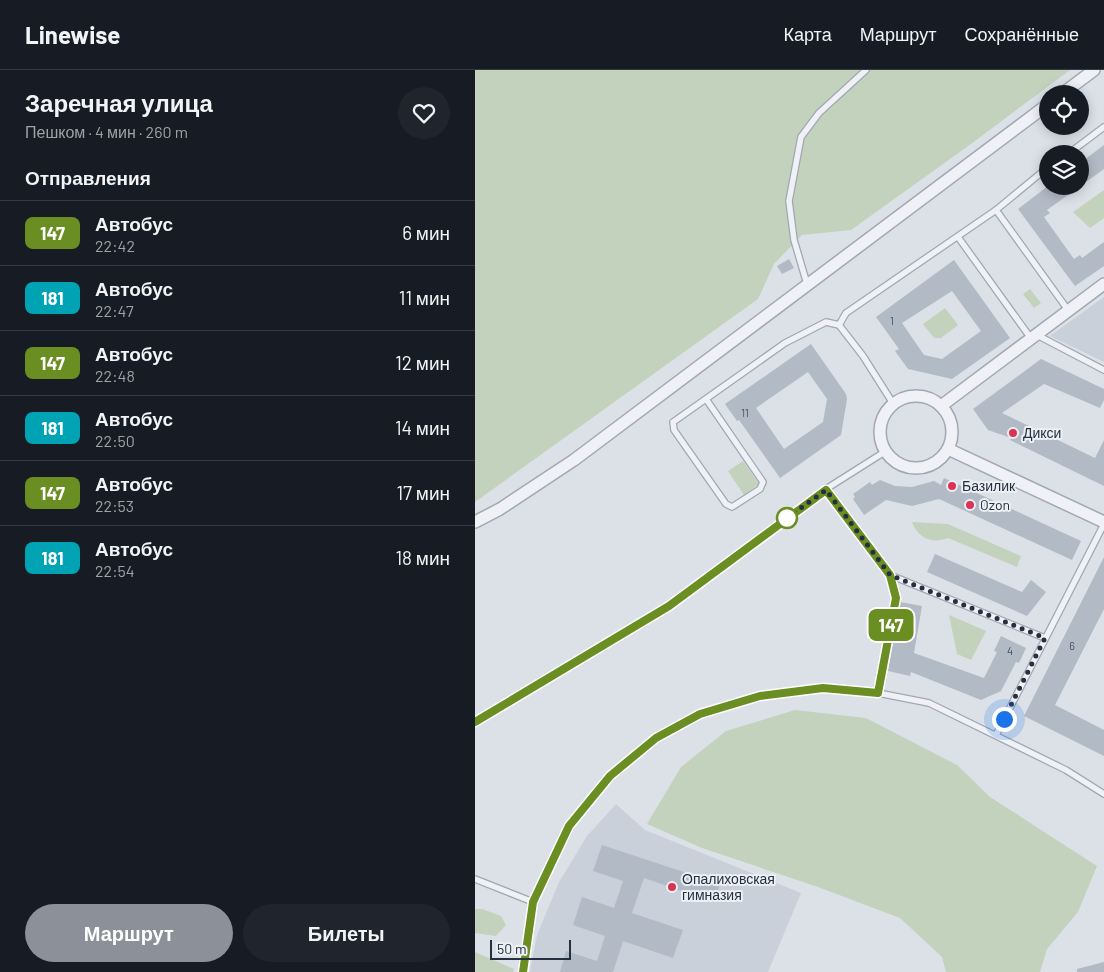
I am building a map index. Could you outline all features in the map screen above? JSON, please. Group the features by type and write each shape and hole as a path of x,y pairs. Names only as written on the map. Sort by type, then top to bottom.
{"street":[{"path":"1074,85 1094,70"},
{"path":"475,522 500,509 575,460 1039,111"},
{"path":"941,406 1104,284"},
{"path":"915,397 933,401 941,406 951,422 951,441 948,450 935,463 917,468 899,464 886,451 881,433 885,415 894,405 906,398 915,397"},
{"path":"948,450 1104,523"}],"lane":[{"path":"807,284 794,240 789,200 801,137 819,113 866,70"},
{"path":"1080,145 1104,127"},
{"path":"839,325 846,313 946,243 958,238 1039,175"},
{"path":"996,210 1069,310"},
{"path":"958,238 1033,336 1104,370"},
{"path":"706,398 763,482 760,488 732,507 726,504 673,426 676,420 706,398 785,343 826,322 839,325 863,356 894,405"},
{"path":"475,722 669,606 826,490 886,451"},
{"path":"826,490 890,575 896,598 878,693"},
{"path":"996,735 1104,523"},
{"path":"890,575 1045,638"},
{"path":"523,972 533,902 569,826 610,776 656,738 700,714 760,696 823,688 878,693 929,703 1066,770 1104,794"},
{"path":"475,879 533,902"}],"shaded area":[{"path":"1104,297 1104,362 1050,336"},
{"name":"Опалиховская гимназия","path":"616,804 645,830 801,893 768,972 530,972 537,935 559,882 587,836"}],"green space":[{"path":"475,70 1070,70 1050,85 1039,85 1039,93 851,230 802,235 774,264 758,299 475,502"},
{"path":"1104,190 1104,218 1090,228 1073,212"},
{"path":"1030,289 1041,303 1034,308 1023,294"},
{"path":"945,308 958,325 941,338 934,338 923,324"},
{"path":"743,461 759,484 744,495 728,471"},
{"path":"912,522 948,524 1021,556 1017,567 948,538 942,540 927,539 918,533"},
{"path":"949,615 986,631 971,660 957,654"},
{"path":"795,710 866,718 957,765 990,797 1097,866 1078,912 1047,949 1040,972 946,972 942,957 900,918 818,887 702,848 647,824 681,767 726,731"},
{"path":"475,909 482,909 501,916 506,925 496,936 475,933"},
{"path":"475,952 514,969 513,972 475,972"}],"building":[{"path":"1104,145 1104,169 1089,180 1089,156"},
{"path":"1039,193 1039,195 1068,195 1047,210 1050,213 1044,217 1074,259 1080,255 1082,258 1104,242 1104,266 1075,286 1018,209"},
{"path":"789,259 794,268 782,274 777,266"},
{"path":"954,260 1010,338 952,379 908,369 895,351 899,349 876,317","holes":["952,291 981,331 942,359 924,355 902,323"]},
{"path":"811,344 846,394 847,399 841,435 780,478 739,420 737,421 725,404","holes":["808,372 827,399 823,422 784,449 756,408"]},
{"path":"1041,359 1104,389 1104,400 1100,408 1044,384 1002,413 1095,458 1104,440 1104,486 1010,440 1011,438 988,430 973,409"},
{"path":"944,478 1081,541 1072,560 939,499 912,506 886,500 864,515 853,499 855,497 853,494 870,482 872,485 880,480 895,486 912,487 934,481 941,485"},
{"path":"935,554 1022,592 1031,580 1046,592 1027,616 927,572"},
{"path":"1104,557 1104,609 1055,705 1104,730 1104,756 1024,716"},
{"path":"900,602 922,606 914,653 984,678 997,652 994,651 1001,636 1026,648 1019,663 1016,662 1001,691 981,700 911,672 910,676 888,671"},
{"path":"602,845 720,884 714,902 644,878 632,913 683,930 673,958 623,941 613,972 560,972 566,951 597,961 605,936 573,925 582,897 614,908 623,881 593,871"},
{"path":"1104,962 1104,972 1077,972 1077,969"}],"bus line":[{"name":"147","path":"475,722 669,606 826,490 890,575 896,598 878,693 823,688 760,696 700,714 656,738 610,776 569,826 533,902 523,972"}],"place":[{"name":"Дикси","path":"1013,433"},
{"name":"Базилик","path":"952,486"},
{"name":"Ozon","path":"970,505"},
{"name":"Опалиховская гимназия","path":"672,887"}],"route":[{"path":"787,518 826,490 890,575 1045,638 1004,719"}]}
